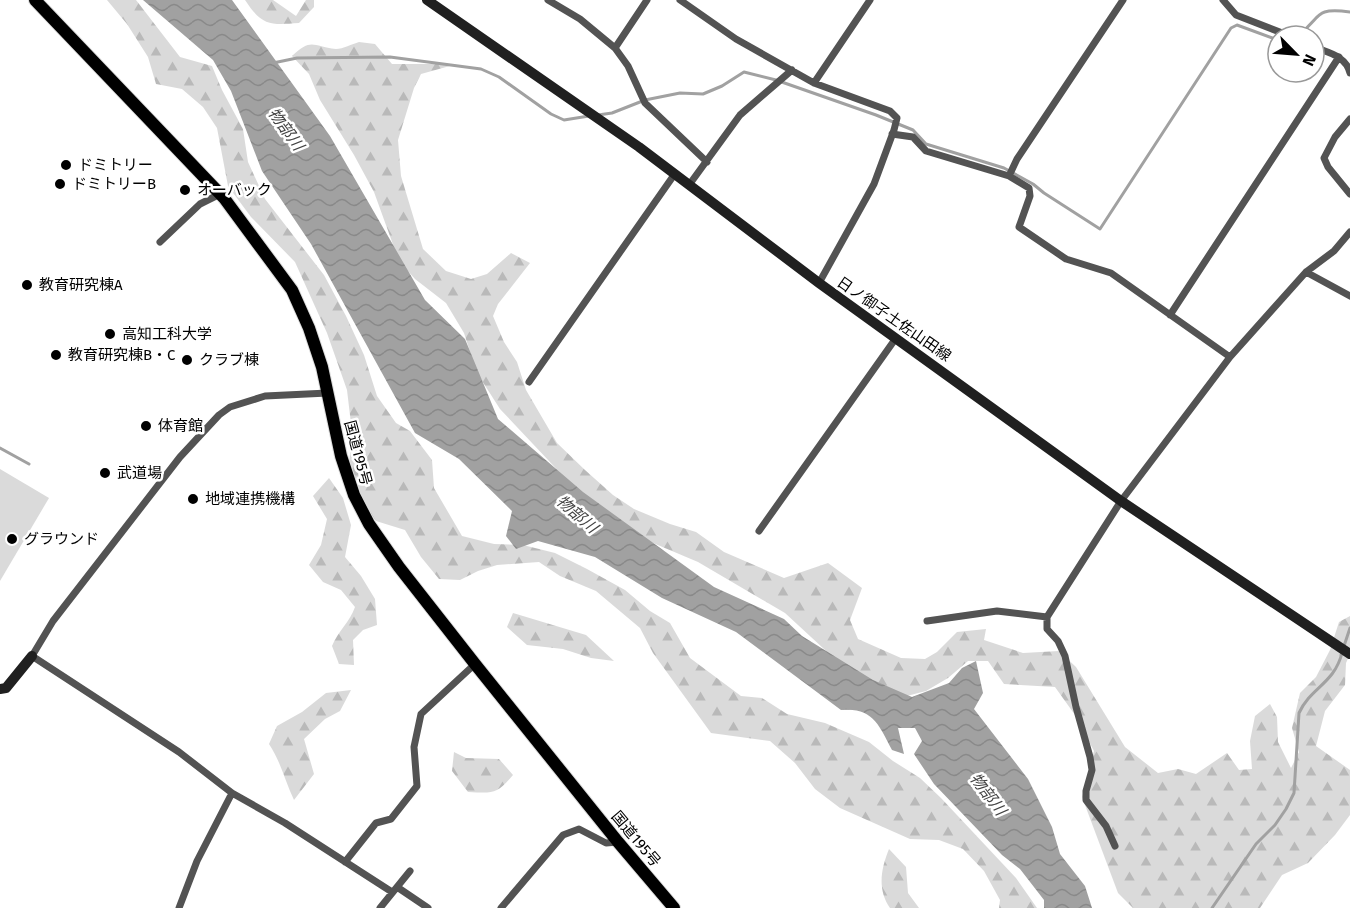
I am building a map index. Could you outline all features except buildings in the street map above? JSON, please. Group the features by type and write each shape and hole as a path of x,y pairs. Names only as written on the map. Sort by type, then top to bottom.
{"highway":[{"name":"国道195号","path":"35,0 220,194 292,290 309,328 322,367 341,456 354,495 369,524 399,567 475,664 674,908"}],"main road":[{"name":"日ノ御子土佐山田線","path":"427,0 639,147 819,283 1121,501 1345,650"},
{"path":"0,688 6,688 32,656"}],"street":[{"path":"548,0 580,19 615,48 628,66 645,103 707,162"},
{"path":"615,48 647,0"},
{"path":"680,0 736,39 814,83 890,111 897,118 874,183 819,283"},
{"path":"814,83 870,0"},
{"path":"1009,176 1017,159 1123,0"},
{"path":"1222,0 1236,15 1266,26"},
{"path":"1326,52 1348,64 1350,73"},
{"path":"1170,315 1339,57"},
{"path":"689,185 740,114 792,70"},
{"path":"1350,119 1335,137 1324,158 1328,167 1350,194"},
{"path":"893,132 913,137 926,151 1009,176 1029,188 1030,196 1019,227 1066,259 1111,273 1230,357"},
{"path":"529,382 674,175"},
{"path":"160,242 200,204 220,194"},
{"path":"1115,846 1106,826 1086,800 1092,770 1090,757 1065,656 1058,641 1047,629 1047,617 1121,501 1230,357 1306,272 1334,251 1350,232"},
{"path":"1306,272 1350,296"},
{"path":"759,531 896,338"},
{"path":"328,393 265,396 230,407 219,415 180,457 53,621 32,656 179,752 232,793 285,823 345,862 428,908"},
{"path":"927,621 997,611 1047,617"},
{"path":"345,862 376,823 391,819 417,786 414,747 421,714 475,664"},
{"path":"179,908 197,861 232,793"},
{"path":"501,908 562,835 579,829 606,843 618,842"},
{"path":"380,908 410,871"}],"green space":[{"path":"107,0 136,0 180,57 212,66 243,129 248,162 265,199 324,275 364,355 377,396 396,423 410,431 432,460 434,488 462,536 494,544 523,545 555,553 587,569 625,590 650,611 670,623 690,658 741,696 762,698 787,714 825,723 869,742 920,778 941,798 1016,878 1037,908 999,908 1000,900 984,871 963,849 939,840 910,839 840,808 815,789 795,763 770,741 711,733 653,653 640,628 596,591 560,576 539,562 497,565 460,580 439,579 421,557 405,530 376,521 358,496 349,465 352,432 347,390 327,333 295,262 251,217 228,186 217,128 203,107 182,89 156,84 148,57 127,24"},
{"path":"245,0 273,0 296,16 306,0 314,0 314,7 299,23 281,24 262,19"},
{"path":"359,42 375,44 392,64 457,64 421,74 414,88 398,140 401,176 423,249 446,271 471,279 487,274 511,253 530,263 498,304 493,316 504,342 517,362 526,390 557,443 613,495 634,509 696,532 724,552 784,578 828,563 862,588 850,620 858,639 901,658 925,659 937,652 957,632 986,629 984,640 1023,653 1059,651 1076,667 1125,747 1158,773 1178,769 1196,774 1227,753 1239,770 1252,769 1250,741 1255,716 1270,704 1277,717 1278,742 1291,768 1299,752 1292,728 1300,693 1316,677 1330,650 1339,622 1350,616 1350,654 1346,663 1345,685 1325,711 1316,746 1350,770 1350,815 1335,835 1308,863 1282,875 1260,908 1133,908 1118,893 1082,797 1094,751 1075,715 1055,687 1004,684 988,661 968,661 948,678 926,691 899,698 837,661 785,613 698,562 627,532 565,478 500,409 477,373 464,333 446,303 415,279 399,261 374,192 320,100 309,74 292,56 309,45 336,49"},
{"name":"グラウンド","path":"0,469 49,498 0,581"},
{"path":"329,478 343,498 351,525 345,557 361,576 375,599 377,625 363,630 353,640 354,665 339,664 332,646 355,607 341,590 323,582 309,565 321,545 327,519 313,496"},
{"path":"513,613 586,635 614,661 591,658 563,649 527,645 507,627"},
{"path":"351,690 340,711 325,719 304,739 314,774 294,800 269,744 277,726 302,712 326,693"},
{"path":"454,752 466,758 499,759 513,775 494,791 468,792 452,771"},
{"path":"889,849 906,867 908,893 919,908 890,908 886,901 882,879"}],"water":[{"name":"物部川","path":"143,0 232,0 330,136 425,300 465,339 498,419 583,492 714,587 784,619 802,636 873,680 912,697 949,683 962,668 976,661 983,693 974,709 1028,779 1052,827 1060,854 1085,886 1092,908 1044,908 1044,900 1020,869 1002,855 934,784 914,754 922,741 915,728 898,728 904,754 892,750 879,726 868,715 861,711 841,710 736,632 662,598 595,557 538,541 516,549 506,536 512,511 459,459 415,433 311,244 262,171 231,91 213,60"}],"waterway":[{"path":"1311,24 1319,15 1329,11 1350,12"},
{"path":"598,115 612,113 645,100 680,93 703,94 722,86 744,72 776,80 876,115 913,130 926,144 1004,168 1033,184 1100,229 1231,28 1237,25 1266,36"},
{"path":"273,63 297,58 390,57 481,69 499,77 551,114 564,120 589,116"},
{"path":"0,448 29,464"},
{"path":"1344,646 1350,628"},
{"path":"1212,908 1256,844 1275,825 1286,809 1294,793 1299,713 1304,704 1334,672 1342,653"}],"place":[{"name":"ドミトリー","path":"66,165"},
{"name":"ドミトリーB","path":"60,184"},
{"name":"オーバック","path":"185,190"},
{"name":"教育研究棟A","path":"27,285"},
{"name":"高知工科大学","path":"110,334"},
{"name":"教育研究棟B・C","path":"56,355"},
{"name":"クラブ棟","path":"187,360"},
{"name":"体育館","path":"146,426"},
{"name":"武道場","path":"105,473"},
{"name":"地域連携機構","path":"193,499"},
{"name":"グラウンド","path":"12,539"}]}
